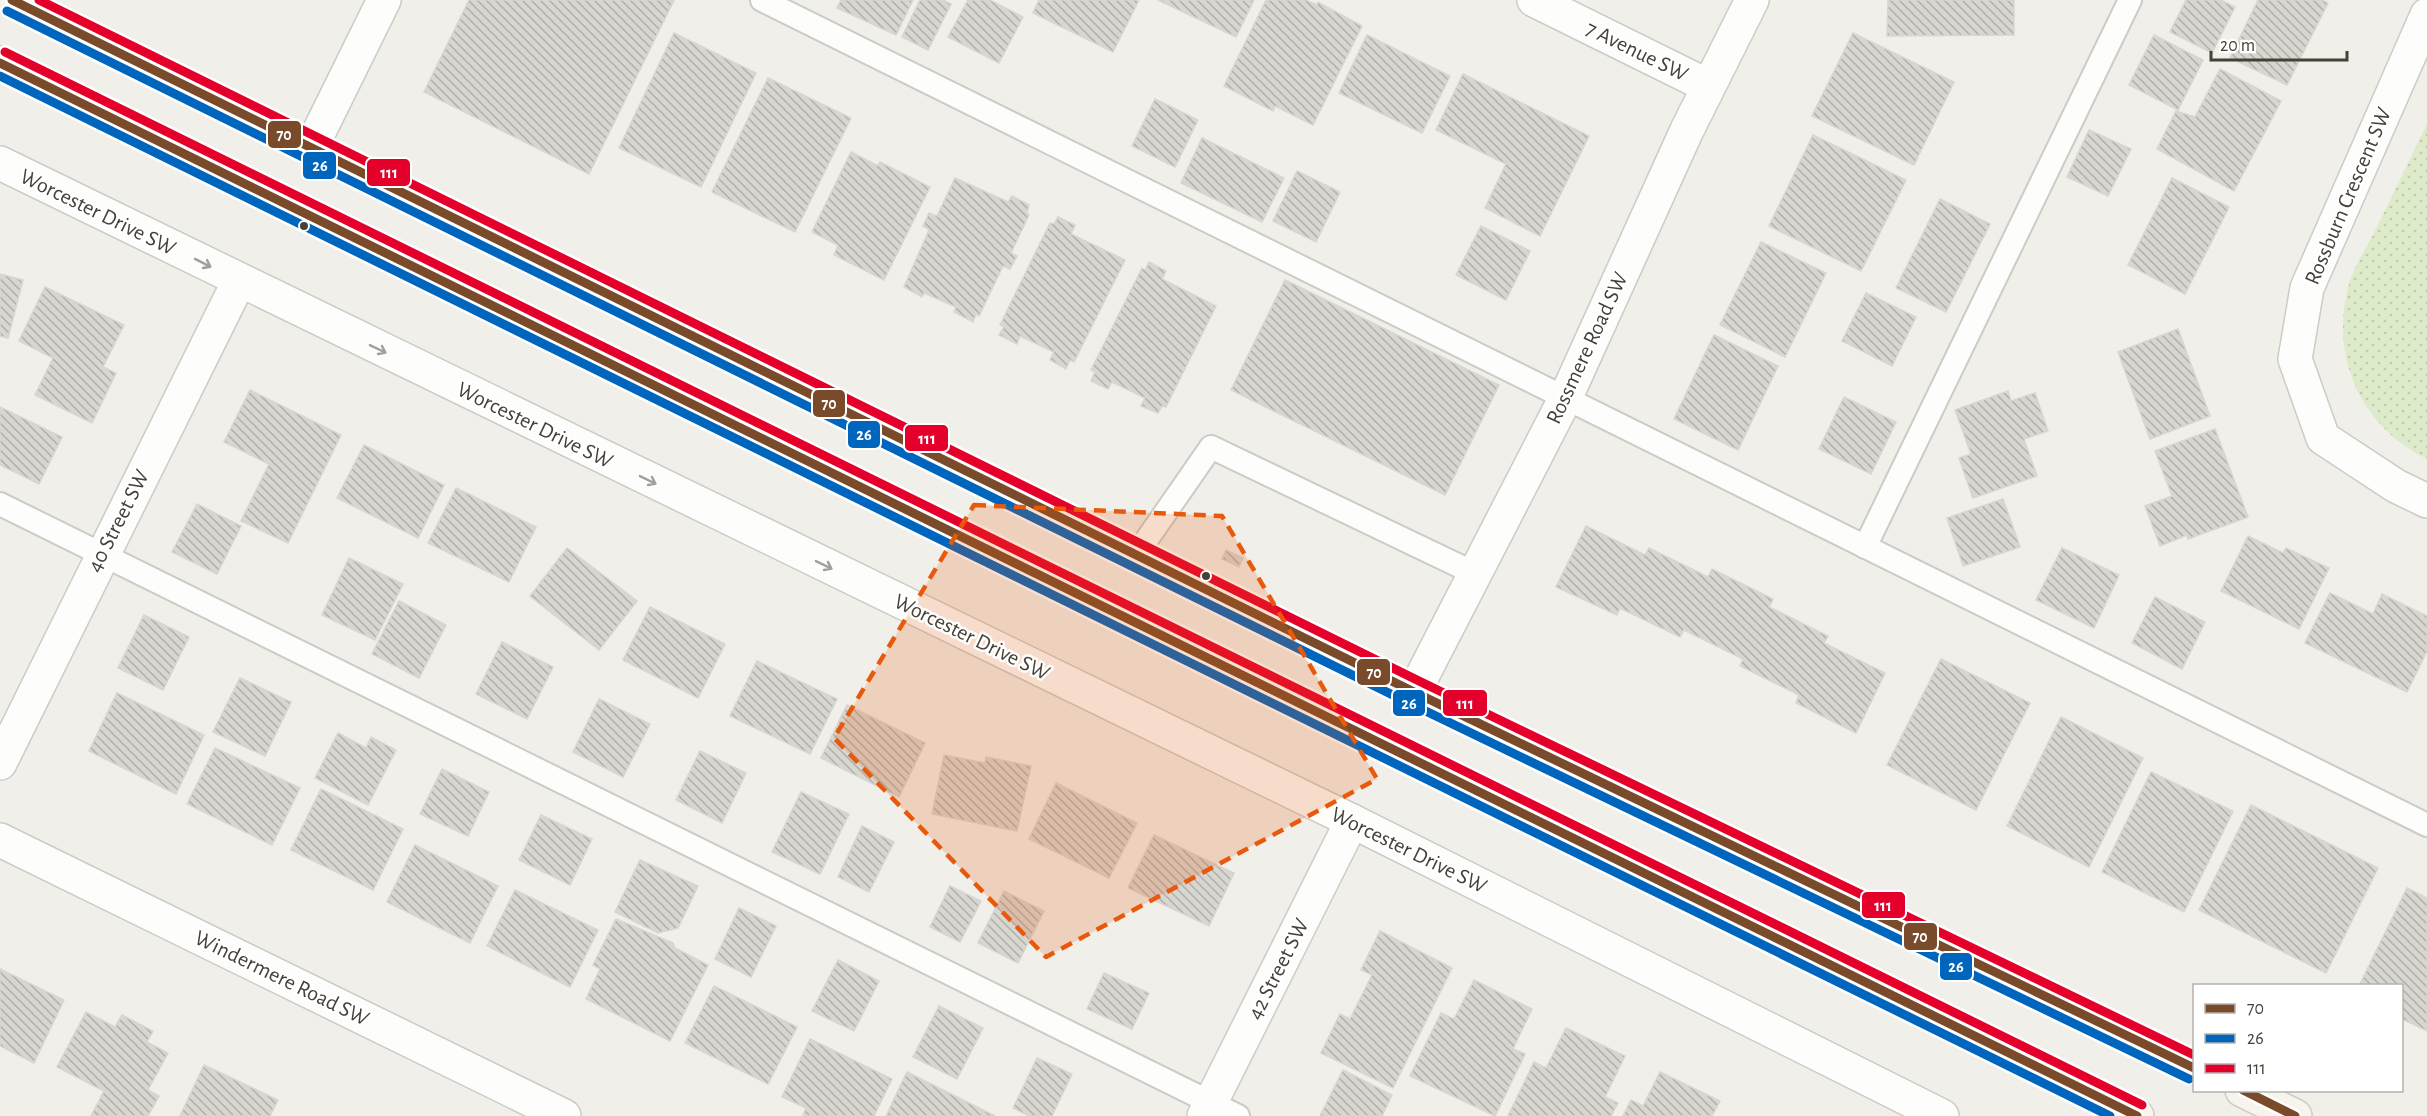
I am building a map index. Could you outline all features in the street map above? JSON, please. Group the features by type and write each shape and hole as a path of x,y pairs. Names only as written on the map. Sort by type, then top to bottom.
{"main road":[{"path":"12,0 1414,692 2193,1068"},
{"path":"0,63 2137,1116"},
{"path":"2246,1092 2295,1116"}],"street":[{"path":"311,148 384,0"},
{"name":"7 Avenue SW","path":"1534,0 1708,86"},
{"name":"Rossmere Road SW","path":"1414,692 1565,399 1708,86 1752,0"},
{"name":"Rossburn Crescent SW","path":"2427,15 2307,288 2295,359 2324,438 2396,486 2427,501"},
{"name":"Worcester Drive SW","path":"0,163 1352,821 1942,1116"},
{"name":"40 Street SW","path":"0,763 239,281"},
{"name":"42 Street SW","path":"1218,1112 1352,821"},
{"name":"Windermere Road SW","path":"0,840 564,1116"}],"lane":[{"path":"762,0 2427,825"},
{"path":"1865,547 2130,0"},
{"path":"1136,555 1211,447 1476,574"},
{"path":"0,504 1218,1112"}],"highlighted area":[{"path":"974,505 1222,516 1377,779 1046,957 834,738"}],"green space":[{"path":"2427,124 2427,459 2404,445 2384,428 2368,408 2355,386 2347,362 2343,337 2344,311 2351,278"}],"building":[{"path":"469,0 674,0 589,174 424,92"},
{"path":"841,0 913,0 896,35 837,8"},
{"path":"920,0 943,0 951,4 928,50 902,37"},
{"path":"968,0 990,0 1023,17 999,63 948,37"},
{"path":"1039,0 1139,0 1113,52 1033,13"},
{"path":"1158,0 1254,0 1236,37"},
{"path":"1266,0 1306,0 1317,5 1318,2 1362,26 1313,125 1275,106 1273,111 1224,86"},
{"path":"1888,0 2014,0 2014,35 1887,36"},
{"path":"2186,0 2221,0 2235,7 2212,53 2170,32"},
{"path":"2258,0 2322,0 2328,3 2287,85 2230,58"},
{"path":"674,33 756,73 701,187 619,148"},
{"path":"1853,33 1954,82 1914,165 1812,116"},
{"path":"1367,35 1450,76 1422,133 1339,93"},
{"path":"2154,35 2203,60 2178,110 2129,85"},
{"path":"2220,69 2281,101 2234,191 2157,149 2176,111 2195,117"},
{"path":"1463,74 1589,136 1540,236 1485,208 1506,164 1436,130"},
{"path":"768,78 851,118 795,232 712,192"},
{"path":"1155,99 1198,120 1175,167 1132,146"},
{"path":"2089,130 2131,149 2108,196 2067,177"},
{"path":"1813,135 1906,180 1861,271 1769,226"},
{"path":"1202,138 1284,178 1262,222 1181,183"},
{"path":"851,152 878,166 880,162 930,187 884,280 834,255 838,245 812,232"},
{"path":"1297,171 1340,192 1316,242 1273,221"},
{"path":"955,178 1008,202 1012,196 1029,205 1027,213 1029,215 1011,253 1017,256 1010,269 1003,266 979,316 976,314 973,322 954,312 956,307 924,293 922,297 904,287 929,230 923,226 929,213 937,216"},
{"path":"2172,178 2229,207 2185,294 2128,265"},
{"path":"1940,199 1990,224 1946,312 1896,288"},
{"path":"1058,217 1075,225 1071,234 1125,260 1074,362 1070,360 1066,369 1050,360 1054,352 1020,336 1017,344 999,335 1004,327 1000,325 1050,223 1054,224"},
{"path":"1481,226 1530,251 1506,300 1456,275"},
{"path":"1761,242 1826,273 1785,357 1720,325"},
{"path":"1149,262 1166,271 1162,279 1216,306 1166,407 1162,406 1158,413 1141,406 1145,398 1112,382 1108,389 1091,381 1095,372 1091,370 1142,268 1145,270"},
{"path":"0,274 23,280 8,338 0,336"},
{"path":"1285,280 1499,385 1445,495 1231,390"},
{"path":"45,287 124,325 103,367 116,373 92,423 35,395 53,358 19,341"},
{"path":"1866,293 1916,317 1892,366 1842,341"},
{"path":"2178,329 2210,416 2150,439 2118,352"},
{"path":"1714,335 1778,366 1738,450 1674,419"},
{"path":"250,390 341,435 288,543 241,521 269,464 224,442"},
{"path":"2008,391 2011,401 2035,393 2048,431 2024,439 2037,476 1973,498 1959,458 1971,454 1955,410"},
{"path":"1844,397 1896,422 1871,474 1819,449"},
{"path":"0,407 62,437 39,484 0,465"},
{"path":"2215,429 2248,517 2188,539 2187,535 2160,546 2145,506 2172,496 2155,451"},
{"path":"364,445 444,485 418,538 337,498"},
{"path":"456,488 536,527 509,582 428,543"},
{"path":"2003,499 2020,547 1963,566 1947,518"},
{"path":"197,504 241,526 217,574 172,552"},
{"path":"1586,526 1645,555 1649,548 1708,577 1712,569 1773,599 1769,607 1828,636 1824,643 1885,673 1856,733 1796,703 1799,695 1740,666 1743,659 1684,630 1680,637 1620,608 1617,615 1556,587"},
{"path":"2248,536 2283,553 2286,548 2329,568 2299,629 2221,591"},
{"path":"567,548 637,601 599,650 530,596"},
{"path":"2062,548 2119,575 2094,628 2036,600"},
{"path":"1226,550 1243,558 1239,567 1222,559"},
{"path":"349,558 403,584 375,640 322,615"},
{"path":"2330,593 2373,614 2382,594 2427,616 2427,651 2407,692 2305,643"},
{"path":"2155,597 2205,622 2182,669 2132,643"},
{"path":"399,601 446,625 419,678 372,654"},
{"path":"650,607 725,644 698,698 623,660"},
{"path":"144,615 189,637 163,690 118,668"},
{"path":"502,642 553,667 527,719 476,694"},
{"path":"1941,659 2030,703 1976,810 1887,765"},
{"path":"757,661 837,699 810,754 730,716"},
{"path":"240,678 291,702 265,756 213,732"},
{"path":"117,693 204,735 176,794 89,751"},
{"path":"599,699 650,724 623,777 573,752"},
{"path":"847,705 925,743 899,797 821,758"},
{"path":"2061,717 2143,758 2089,867 2007,826"},
{"path":"338,733 366,748 371,737 396,750 368,805 315,778"},
{"path":"215,748 300,788 272,845 187,804"},
{"path":"700,751 746,773 722,823 676,800"},
{"path":"944,755 985,763 986,757 1031,766 1017,831 932,814"},
{"path":"442,769 489,792 468,836 420,814"},
{"path":"2151,772 2233,811 2184,912 2102,872"},
{"path":"1056,783 1137,823 1109,878 1029,839"},
{"path":"321,789 403,829 373,890 291,850"},
{"path":"801,792 849,814 820,874 772,852"},
{"path":"2251,805 2378,868 2326,973 2199,910"},
{"path":"541,815 592,839 570,885 519,860"},
{"path":"862,826 894,842 869,892 838,877"},
{"path":"1154,835 1234,873 1209,926 1128,888"},
{"path":"415,845 498,886 470,943 387,902"},
{"path":"640,860 698,886 678,928 658,933 615,912"},
{"path":"950,886 981,901 960,942 930,927"},
{"path":"2407,888 2427,898 2427,1031 2403,1019 2403,984 2360,984"},
{"path":"515,890 598,930 570,987 487,946"},
{"path":"1004,891 1044,911 1018,963 978,943"},
{"path":"739,908 776,926 751,977 715,959"},
{"path":"616,919 673,943 675,948 708,965 670,1041 586,999 600,969 593,965"},
{"path":"1380,931 1452,968 1393,1088 1321,1053 1340,1014 1350,1019 1372,975 1361,970"},
{"path":"838,960 879,981 854,1031 812,1011"},
{"path":"0,969 64,1000 34,1063 0,1046"},
{"path":"1104,973 1149,993 1132,1029 1087,1009"},
{"path":"1474,980 1532,1009 1513,1049 1525,1054 1495,1116 1410,1076 1441,1013 1454,1019"},
{"path":"714,986 797,1027 768,1084 685,1043"},
{"path":"939,1006 983,1028 957,1079 913,1057"},
{"path":"86,1012 115,1027 122,1015 153,1031 147,1042 168,1053 148,1090 159,1096 148,1116 91,1116 104,1091 57,1067"},
{"path":"1566,1028 1625,1056 1605,1097 1618,1103 1611,1116 1508,1116 1534,1062 1546,1068"},
{"path":"810,1039 892,1079 874,1116 805,1116 803,1115 806,1108 782,1097"},
{"path":"1037,1058 1072,1074 1052,1116 1029,1116 1013,1108"},
{"path":"204,1065 278,1100 270,1116 180,1116"},
{"path":"1343,1070 1392,1095 1382,1116 1320,1116"},
{"path":"907,1072 995,1116 886,1116"},
{"path":"1660,1072 1720,1101 1712,1116 1623,1116 1631,1100 1643,1106"}],"transit line":[{"name":"70","path":"12,0 1414,692 2193,1068"},
{"name":"111","path":"39,0 1419,681 2193,1055"},
{"name":"26","path":"7,11 1409,703 2189,1079"},
{"name":"111","path":"5,52 2142,1105"},
{"name":"70","path":"0,63 2137,1116"},
{"name":"26","path":"0,76 2110,1116"},
{"name":"70","path":"2247,1092 2295,1116"}]}
